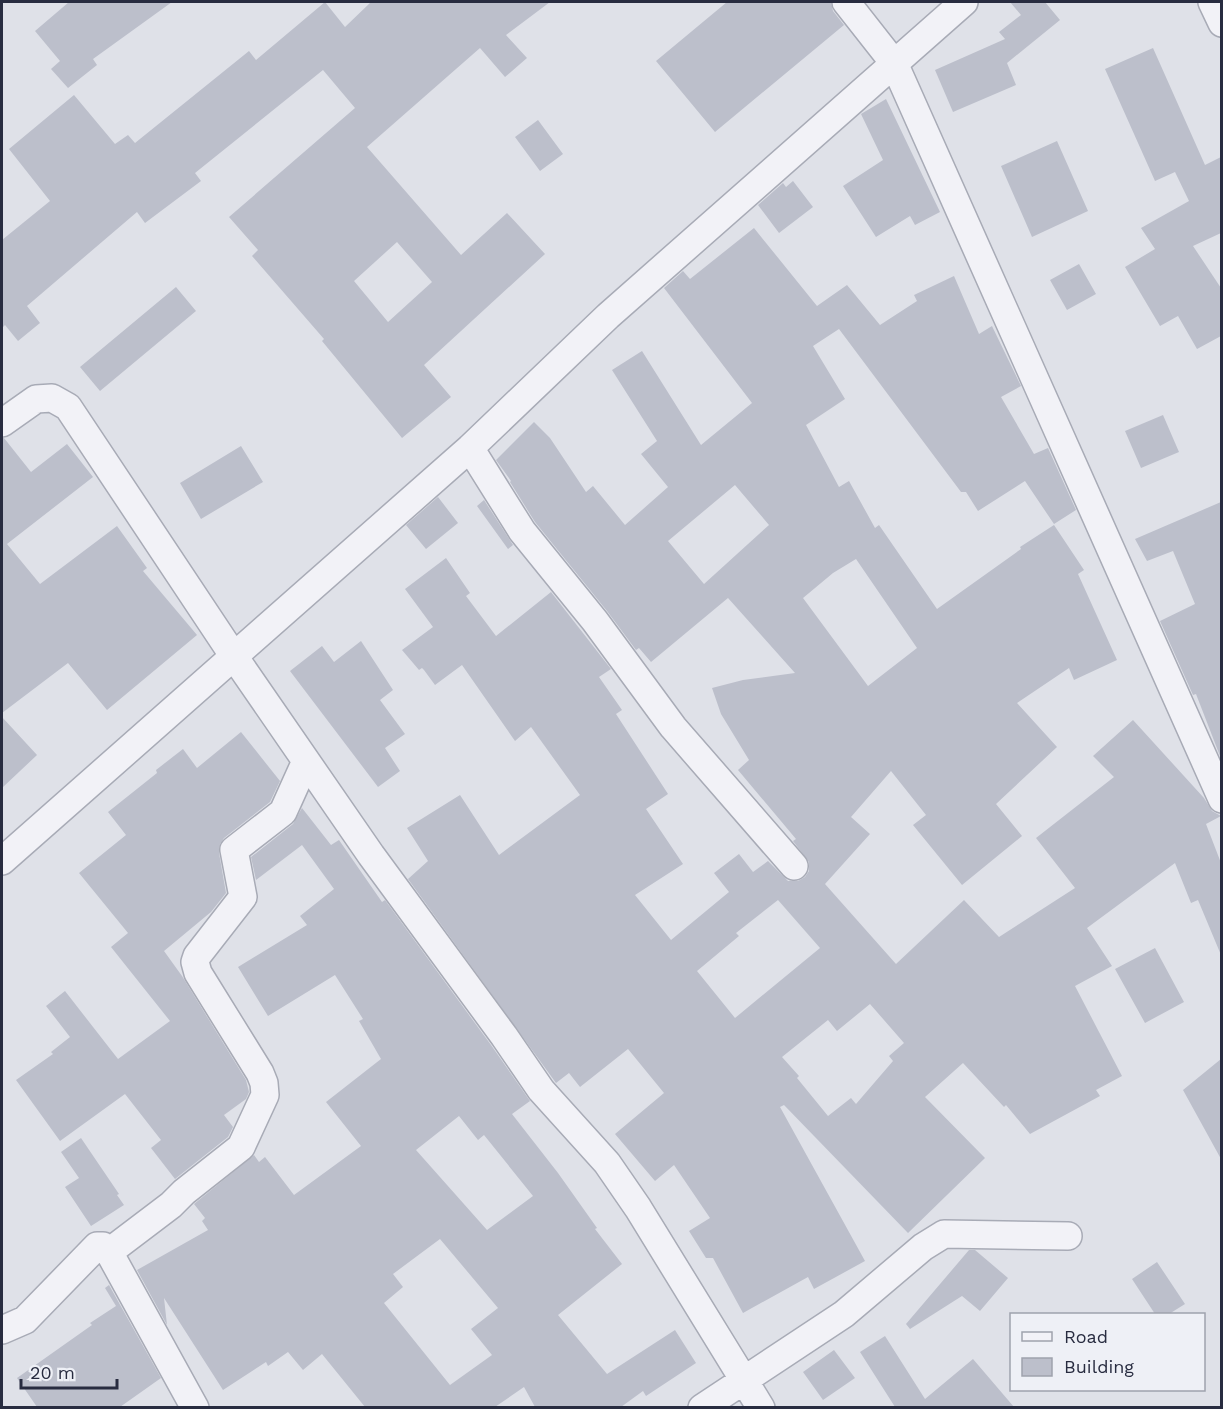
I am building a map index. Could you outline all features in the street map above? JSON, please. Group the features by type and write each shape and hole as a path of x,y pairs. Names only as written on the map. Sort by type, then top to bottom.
{"street":[{"path":"846,2 894,63 1221,799"},
{"path":"2,861 470,448 608,316 964,2"},
{"path":"1212,2 1221,23"},
{"path":"2,423 36,399 52,398 68,407 233,655 371,855 542,1090 607,1163 638,1208 761,1407"},
{"path":"470,448 522,531 595,621 673,727 794,866"},
{"path":"109,1252 171,1205 241,1147 265,1095 260,1073 198,973 195,962 197,956 243,897 234,850 282,812 306,761"},
{"path":"702,1407 844,1314 923,1247 944,1234 1068,1236"},
{"path":"2,1330 25,1320 98,1246 103,1246 109,1252 195,1407"}],"building":[{"path":"69,2 172,2 93,59 97,65 68,88 51,69 60,61 35,31"},
{"path":"325,2 345,27 371,2 550,2 506,35 527,58 505,77 480,48 367,147 461,255 507,213 545,254 424,365 451,397 402,438 322,341 324,339 252,256 258,250 229,217 355,108 323,70 195,173 201,181 145,223 137,212 27,306 40,323 18,341 5,325 2,328 2,240 50,201 9,149 74,95 115,144 128,135 135,143 249,51 256,60","holes":["397,242 432,282 388,322 354,281"]},
{"path":"727,2 831,2 833,11 844,25 715,132 656,61"},
{"path":"1010,2 1045,2 1060,20 1007,63 1016,85 953,112 935,70 1005,39 999,32 1021,15"},
{"path":"1153,48 1205,165 1221,157 1221,233 1193,246 1221,288 1221,336 1197,349 1178,316 1160,326 1125,267 1155,249 1141,228 1189,201 1175,172 1155,181 1105,69"},
{"path":"886,99 940,212 915,225 910,216 876,237 843,186 883,160 861,114"},
{"path":"538,120 563,154 540,171 515,137"},
{"path":"1057,141 1088,211 1032,237 1001,166"},
{"path":"793,181 813,207 779,233 758,205 783,183 786,187"},
{"path":"754,228 817,306 847,285 880,325 917,301 914,295 954,276 979,334 992,326 1021,386 1001,397 1034,454 1048,448 1076,510 1054,524 1025,481 978,511 966,492 961,492 839,329 813,346 845,399 806,425 839,487 849,481 875,528 879,525 937,609 1021,549 1020,547 1054,525 1084,570 1078,574 1117,660 1074,680 1069,668 1017,703 1057,747 996,804 1022,836 962,885 913,825 926,815 891,771 851,817 870,834 825,884 896,964 964,900 999,937 1075,888 1036,838 1114,777 1093,756 1133,720 1204,798 1212,811 1221,816 1206,824 1221,863 1221,955 1198,900 1191,903 1175,863 1087,928 1112,966 1075,986 1122,1076 1096,1090 1100,1096 1030,1134 1006,1105 1004,1107 963,1063 925,1097 985,1158 908,1233 784,1105 780,1107 865,1261 814,1289 808,1277 743,1313 713,1258 706,1258 689,1231 710,1218 674,1165 655,1181 615,1134 664,1093 628,1049 580,1087 569,1073 556,1083 408,879 428,861 407,828 460,795 499,855 580,795 531,727 515,741 462,665 435,685 424,670 422,668 419,670 402,650 433,627 405,589 446,558 470,593 466,596 496,636 551,592 611,669 599,677 622,710 616,714 668,794 646,809 683,864 635,895 671,940 729,892 714,873 739,854 753,872 768,861 788,881 798,881 809,871 809,862 793,841 796,839 738,770 749,760 721,714 712,688 743,680 795,673 728,598 651,662 639,648 636,650 535,522 496,460 534,422 550,438 586,492 593,486 625,525 668,487 641,454 657,441 612,370 642,351 701,445 752,403 664,288 683,271 690,279","holes":["735,485 769,525 704,584 668,541","856,559 917,648 868,686 803,598 833,573","778,900 820,948 735,1018 697,971 739,936 736,933","870,1004 904,1043 889,1056 893,1061 856,1104 851,1098 828,1116 782,1057 828,1020 837,1031"]},
{"path":"1079,264 1096,294 1067,310 1050,280"},
{"path":"176,287 196,311 100,391 80,367"},
{"path":"1163,415 1179,452 1141,468 1125,431"},
{"path":"2,438 31,472 67,444 93,477 7,544 40,584 117,526 147,568 143,571 197,635 107,710 68,663 2,713"},
{"path":"241,446 263,482 201,519 180,483"},
{"path":"438,497 458,523 426,549 406,525"},
{"path":"484,500 513,545 508,549 477,506"},
{"path":"1221,502 1220,756 1196,694 1193,695 1160,621 1195,604 1173,551 1147,561 1135,539"},
{"path":"361,641 393,690 380,700 405,734 385,748 400,771 378,787 290,671 322,646 334,662"},
{"path":"2,717 37,755 2,788"},
{"path":"241,732 280,781 270,802 224,838 220,844 219,853 226,893 211,912 164,951 246,1080 249,1092 246,1099 224,1115 233,1127 228,1137 175,1179 151,1148 161,1140 125,1094 60,1141 16,1080 53,1054 51,1052 70,1037 46,1006 65,991 118,1059 170,1021 111,947 128,933 79,873 126,835 108,812 157,773 156,770 183,749 197,768"},
{"path":"302,808 331,845 339,840 382,902 385,900 530,1101 512,1114 558,1173 597,1228 595,1229 622,1264 558,1315 607,1374 675,1330 696,1363 646,1396 643,1391 621,1407 535,1407 524,1387 495,1407 365,1407 322,1354 303,1370 288,1352 268,1366 266,1362 223,1390 164,1298 167,1325 137,1270 208,1230 202,1221 205,1218 194,1204 254,1155 259,1162 265,1157 294,1195 361,1146 326,1102 381,1059 359,1021 363,1019 335,975 268,1016 238,967 307,925 300,916 334,889 302,845 256,880 251,857 293,824","holes":["459,1116 478,1140 484,1135 533,1196 487,1230 416,1150","440,1239 498,1308 471,1329 492,1355 450,1385 384,1303 403,1287 393,1274"]},
{"path":"1155,948 1184,1002 1145,1023 1115,969"},
{"path":"1221,1059 1221,1159 1183,1090"},
{"path":"81,1138 124,1205 91,1226 65,1187 79,1178 61,1152"},
{"path":"969,1250 975,1250 1008,1278 980,1311 962,1296 910,1329 906,1324"},
{"path":"1157,1262 1185,1304 1171,1313 1154,1313 1132,1279"},
{"path":"109,1285 161,1378 120,1407 37,1407 17,1378 116,1306 105,1288"},
{"path":"885,1336 925,1399 973,1359 1014,1407 895,1407 860,1352"},
{"path":"834,1350 855,1378 823,1400 803,1372"}]}
